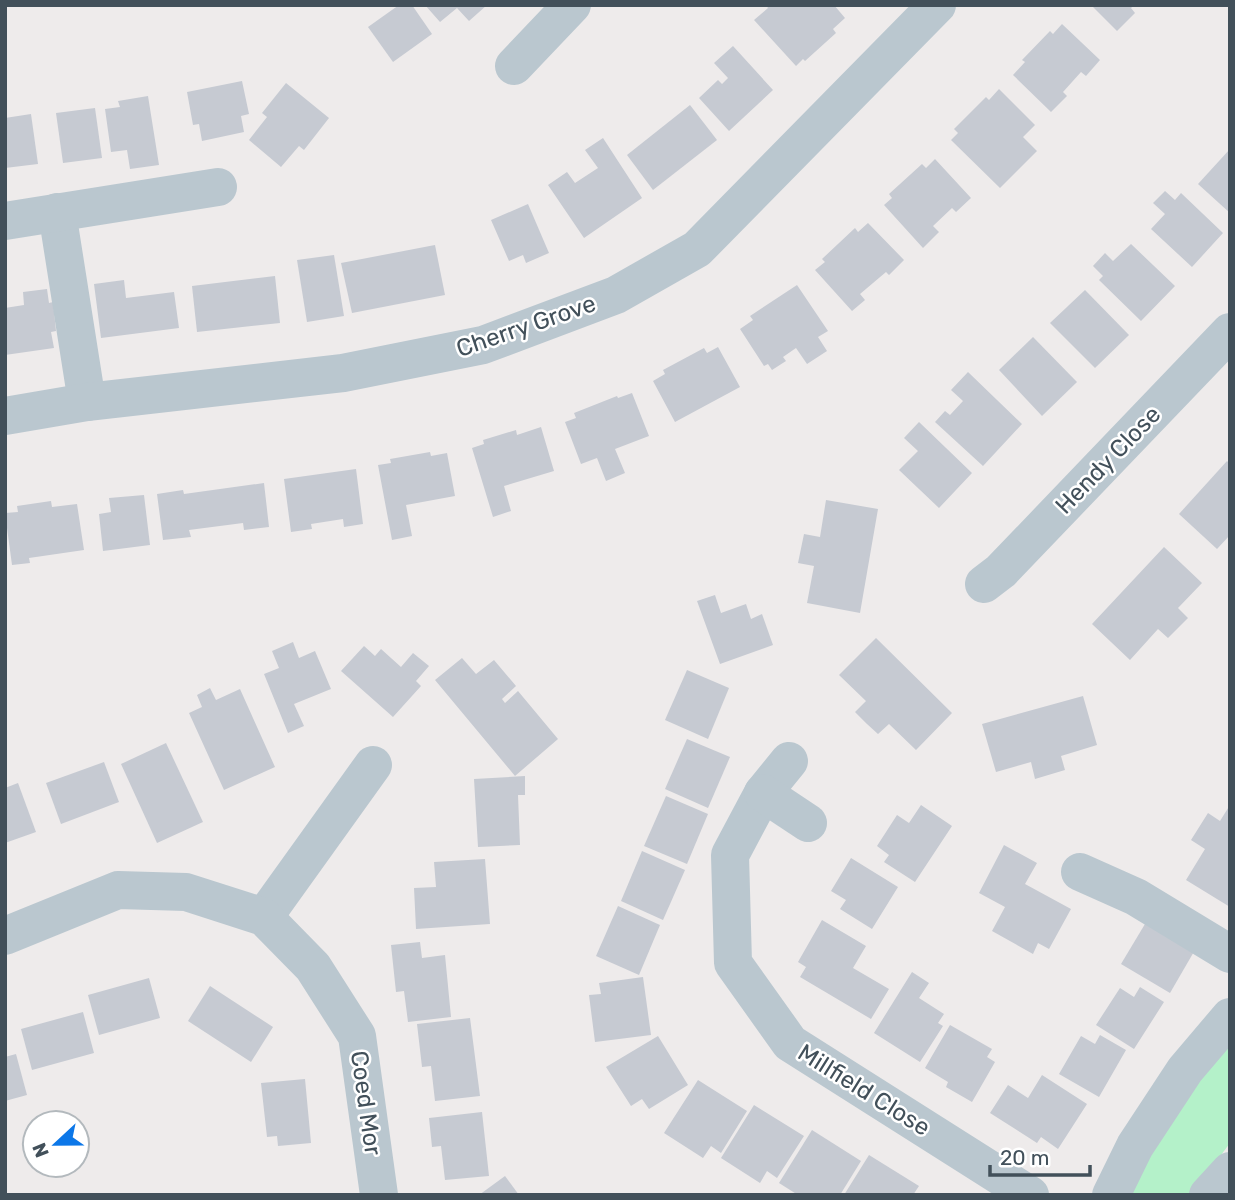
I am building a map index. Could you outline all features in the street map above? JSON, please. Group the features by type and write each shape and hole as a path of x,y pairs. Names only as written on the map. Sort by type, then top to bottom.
{"street":[{"path":"514,66 572,5"},
{"name":"Cherry Grove","path":"5,416 87,401 343,373 483,345 616,295 697,249 937,5"},
{"path":"5,221 218,187"},
{"path":"57,212 87,401"},
{"name":"Hendy Close","path":"984,584 1001,571 1230,332"},
{"name":"Millfield Close","path":"789,761 764,793 730,855 733,963 790,1043 1030,1195"},
{"path":"264,917 373,765"},
{"path":"764,793 808,824"},
{"path":"1080,872 1136,897 1230,954"},
{"name":"Coed Mor","path":"5,936 118,890 186,892 264,917 313,967 357,1036 379,1195"},
{"path":"1111,1195 1135,1146 1185,1070 1230,1017"},
{"path":"1208,1195 1230,1171"}],"green space":[{"path":"1230,1038 1230,1143 1191,1195 1125,1195 1133,1168"}],"building":[{"path":"399,5 412,5 432,34 393,62 368,27"},
{"path":"425,5 487,5 469,21 457,8 440,22"},
{"path":"766,5 834,5 845,18 833,29 836,33 796,66 754,20 768,8"},
{"path":"1091,5 1134,5 1131,8 1135,13 1117,31"},
{"path":"1062,24 1100,60 1086,76 1081,72 1063,92 1067,96 1051,112 1013,75 1025,62 1022,60 1050,31 1053,34"},
{"path":"733,46 773,90 729,131 699,98 718,80 722,84 728,78 714,63"},
{"path":"242,81 249,114 241,116 244,132 202,141 199,124 193,125 187,92"},
{"path":"286,83 329,118 304,150 299,146 281,167 249,140 267,117 262,113"},
{"path":"999,89 1035,125 1023,137 1037,151 1000,188 951,140 958,133 954,129 986,97 989,100"},
{"path":"148,96 159,165 130,169 127,150 111,152 105,109 120,107 118,101"},
{"path":"690,105 717,140 653,190 627,155"},
{"path":"95,108 102,158 63,163 56,113"},
{"path":"31,114 38,164 5,168 5,118"},
{"path":"603,138 642,198 584,238 548,185 567,172 575,183 598,168 585,150"},
{"path":"1230,149 1230,213 1198,184"},
{"path":"935,159 971,198 956,212 952,208 933,226 939,232 923,248 884,205 892,198 889,194 922,164 926,168"},
{"path":"1165,191 1175,200 1181,193 1223,233 1192,267 1151,229 1165,214 1153,203"},
{"path":"528,204 549,253 526,263 523,255 509,261 491,220"},
{"path":"868,223 904,260 889,275 886,272 860,294 865,300 852,311 815,270 825,262 822,259 855,228 858,232"},
{"path":"1131,244 1175,286 1141,321 1099,280 1103,276 1093,266 1105,253 1113,261"},
{"path":"435,245 445,295 352,313 341,263"},
{"path":"334,255 344,316 307,322 297,260"},
{"path":"275,276 280,323 197,332 192,286"},
{"path":"124,280 126,298 174,292 179,328 101,338 94,284"},
{"path":"797,285 828,331 818,337 827,351 807,364 796,348 783,357 786,361 772,370 768,364 764,366 740,329 753,320 750,316"},
{"path":"47,289 49,303 53,302 56,331 51,332 54,348 5,355 5,308 24,305 23,292"},
{"path":"1085,290 1129,335 1095,368 1050,323"},
{"path":"1033,337 1077,382 1042,416 999,370"},
{"path":"718,347 740,387 675,422 653,381 665,374 663,370 704,348 707,353"},
{"path":"968,372 1022,424 983,466 935,422 945,411 950,415 963,401 951,390"},
{"path":"632,393 649,436 615,449 625,473 606,481 597,458 581,464 565,422 576,418 574,413"},
{"path":"919,422 972,473 939,508 899,470 918,451 904,438"},
{"path":"541,427 554,471 504,486 511,511 493,517 472,448 484,444 483,440 516,430 517,435"},
{"path":"430,452 431,456 447,453 455,496 406,505 412,536 392,540 378,465 391,463 390,459"},
{"path":"1227,461 1230,464 1230,535 1217,549 1179,514"},
{"path":"356,469 363,524 344,527 343,519 311,524 312,529 291,532 284,479"},
{"path":"264,483 269,527 244,530 243,523 189,530 191,537 163,540 157,494 183,490 184,494"},
{"path":"144,495 150,545 103,551 99,514 111,512 109,498"},
{"path":"826,500 878,509 860,613 807,603 814,566 798,563 804,534 820,537"},
{"path":"51,501 52,507 77,504 84,550 29,558 30,563 12,565 5,513 18,512 17,506"},
{"path":"1164,547 1202,583 1178,608 1188,618 1168,638 1158,629 1130,660 1092,624"},
{"path":"715,595 721,613 746,604 751,619 762,614 773,645 720,664 697,601"},
{"path":"876,638 952,713 916,750 889,724 878,734 867,724 855,712 866,701 839,675"},
{"path":"293,642 299,658 315,651 331,689 294,704 304,726 288,733 264,674 279,668 272,651"},
{"path":"364,646 375,656 381,649 401,667 413,653 429,666 416,681 421,686 393,717 341,671"},
{"path":"462,658 476,674 494,660 516,686 502,699 505,703 518,691 558,739 515,776 435,680"},
{"path":"687,670 729,688 708,739 665,720"},
{"path":"210,688 216,700 240,689 275,767 224,790 189,713 202,707 197,695"},
{"path":"1083,696 1097,745 1061,756 1065,770 1035,779 1031,762 996,772 982,724"},
{"path":"687,739 730,757 708,808 665,789"},
{"path":"166,743 203,822 157,843 121,764"},
{"path":"104,762 119,802 61,824 46,783"},
{"path":"525,776 525,795 518,795 520,845 478,847 474,779"},
{"path":"18,783 36,832 5,843 5,788"},
{"path":"666,796 708,814 687,864 644,846"},
{"path":"921,805 952,826 915,882 884,862 889,855 877,846 897,815 909,823"},
{"path":"1230,805 1230,907 1186,880 1205,849 1191,840 1208,813 1220,821"},
{"path":"1004,845 1037,863 1025,884 1071,909 1049,949 1038,943 1033,954 992,931 1005,907 979,893"},
{"path":"642,851 685,870 663,920 621,901"},
{"path":"851,858 898,887 872,929 840,909 846,900 831,891"},
{"path":"485,859 490,924 416,929 414,888 436,887 434,862"},
{"path":"618,906 660,925 639,975 596,956"},
{"path":"822,920 866,946 853,968 889,989 871,1019 800,977 806,967 798,962"},
{"path":"1145,924 1199,943 1170,993 1121,964"},
{"path":"420,942 422,958 445,955 451,1017 408,1022 404,991 396,992 391,945"},
{"path":"912,972 929,983 919,998 944,1014 938,1023 943,1026 920,1062 874,1033"},
{"path":"643,977 651,1035 595,1042 589,995 601,994 599,983"},
{"path":"149,978 160,1018 99,1035 88,995"},
{"path":"210,986 273,1027 251,1062 188,1021"},
{"path":"1140,987 1164,1002 1134,1049 1096,1025 1120,988 1134,997"},
{"path":"83,1012 94,1053 32,1070 21,1029"},
{"path":"470,1018 480,1096 435,1101 431,1066 422,1067 417,1024"},
{"path":"950,1025 992,1049 987,1057 995,1062 972,1102 946,1087 948,1082 925,1068"},
{"path":"1100,1035 1126,1050 1099,1097 1059,1074 1081,1036 1095,1044"},
{"path":"658,1036 688,1085 649,1109 642,1099 631,1106 606,1067"},
{"path":"16,1054 27,1095 5,1101 5,1057"},
{"path":"1042,1075 1087,1104 1058,1149 1041,1137 1037,1143 990,1113 1008,1085 1028,1098"},
{"path":"305,1079 311,1143 278,1146 277,1136 267,1137 261,1083"},
{"path":"698,1080 747,1111 721,1153 711,1146 703,1158 664,1133"},
{"path":"754,1105 804,1136 777,1178 767,1171 760,1183 721,1158"},
{"path":"482,1112 489,1176 445,1180 441,1146 432,1147 429,1118"},
{"path":"812,1130 861,1161 840,1195 798,1195 779,1183"},
{"path":"869,1155 919,1186 913,1195 844,1195"},
{"path":"505,1176 519,1195 479,1195"}]}
